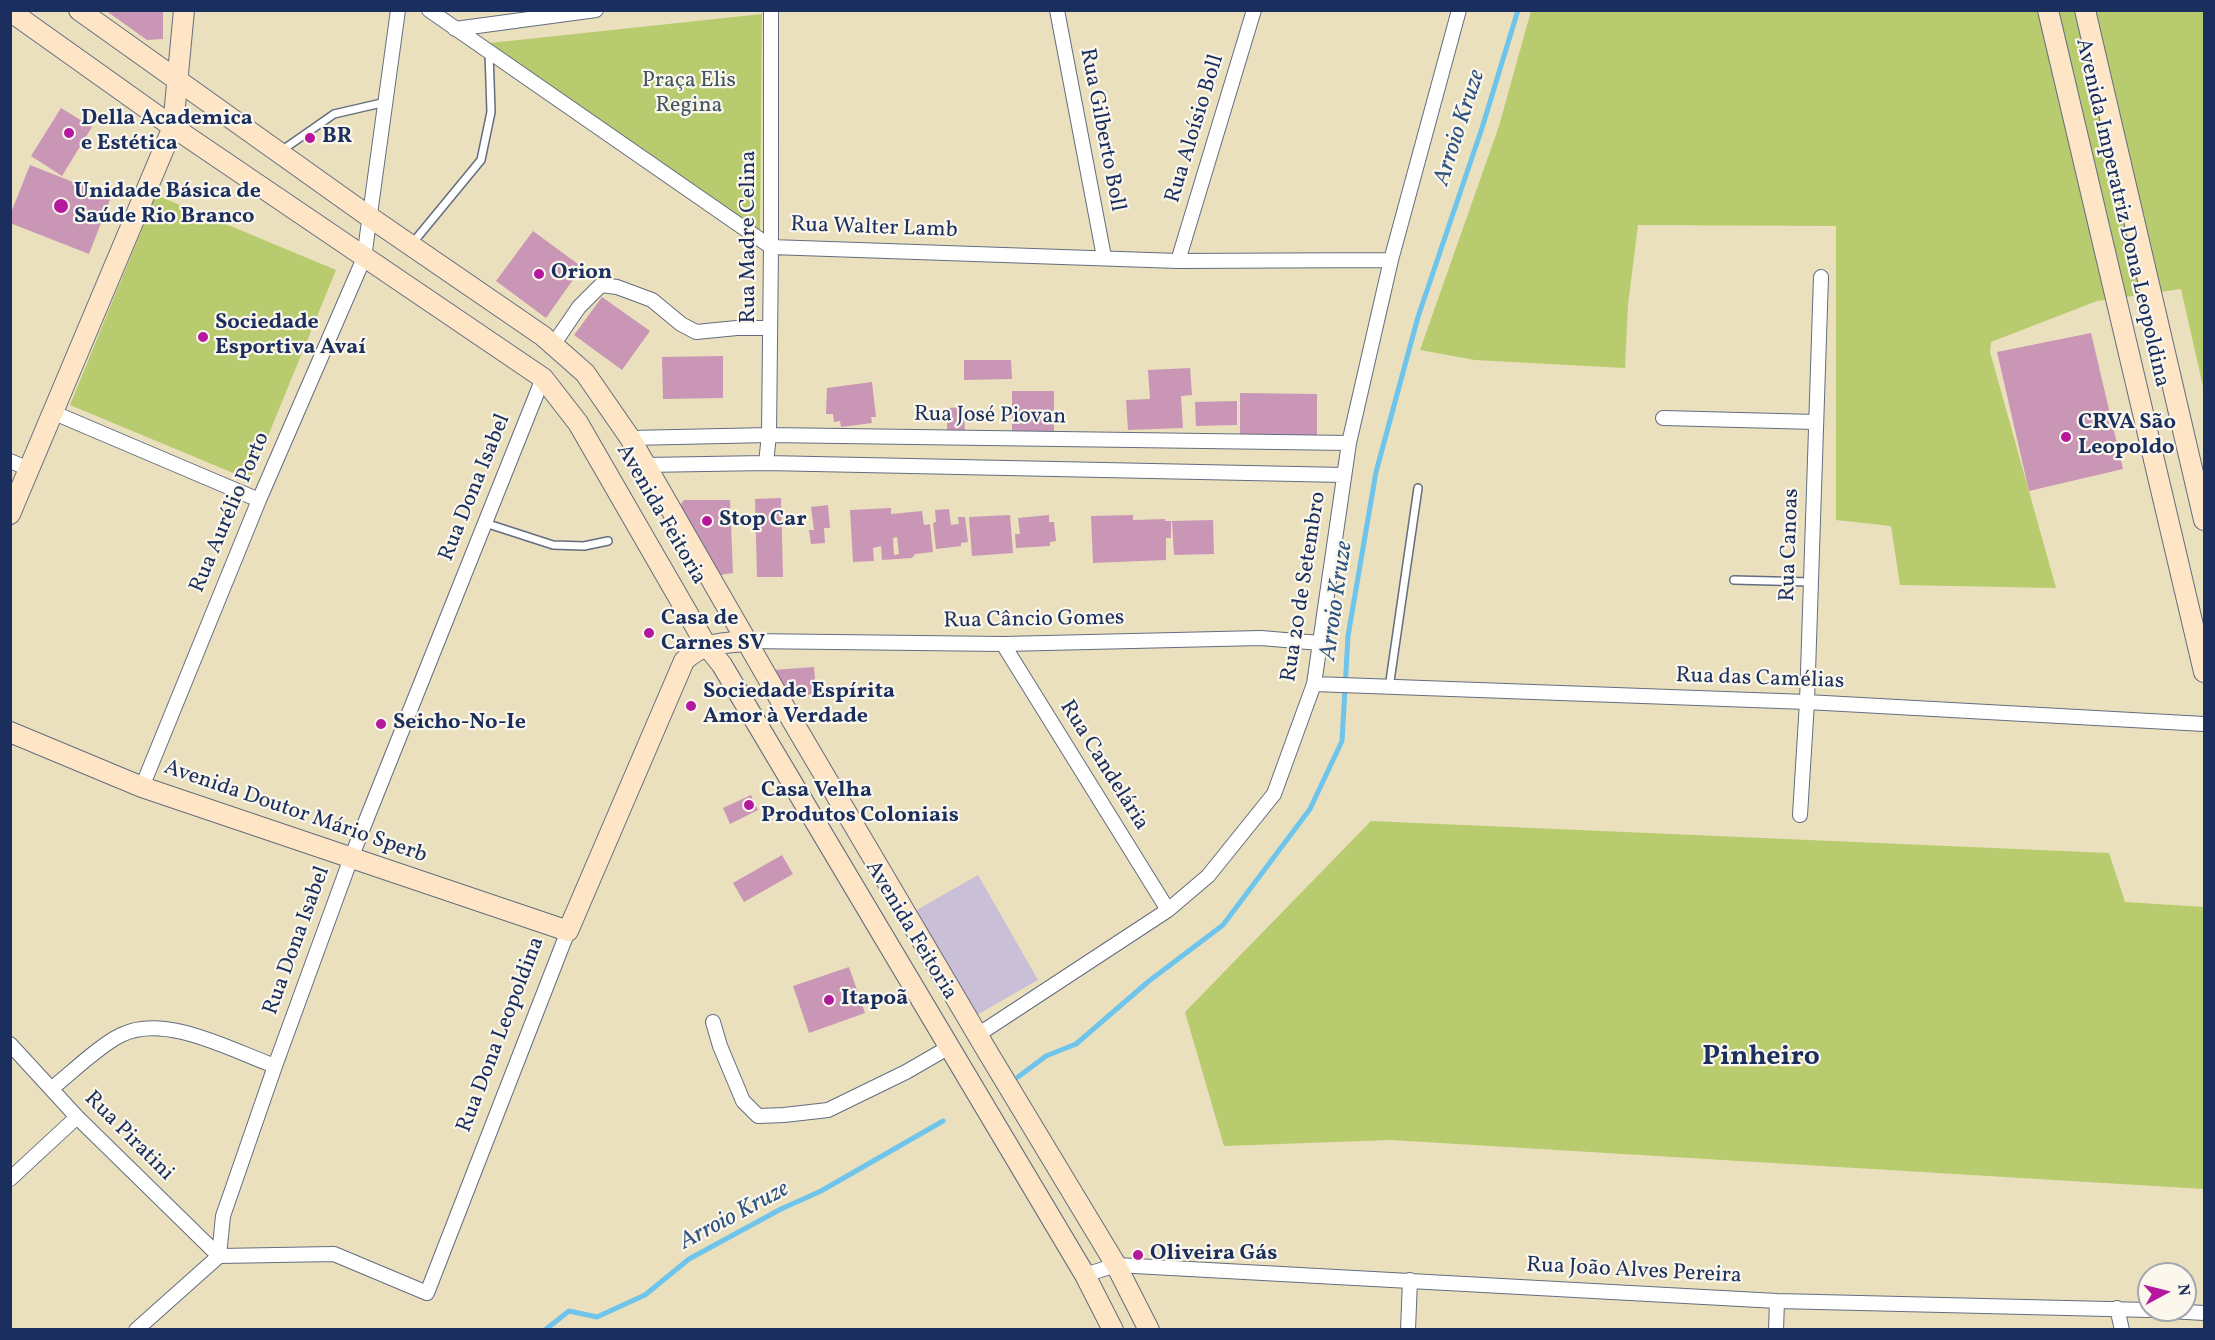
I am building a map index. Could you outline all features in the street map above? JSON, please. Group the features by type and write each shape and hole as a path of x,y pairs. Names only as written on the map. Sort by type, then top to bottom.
{"main road":[{"name":"Avenida Feitoria","path":"79,10 410,246 543,336 585,373 630,438 983,1043 1116,1265 1149,1329"},
{"path":"10,514 173,127 184,10"},
{"name":"Avenida Imperatriz Dona Leopoldina","path":"2048,10 2205,672"},
{"name":"Avenida Imperatriz Dona Leopoldina","path":"2085,10 2205,520"},
{"name":"Avenida Feitoria","path":"10,11 173,127 543,378 578,423 706,645 722,665 951,1046 1085,1275 1113,1329"},
{"path":"706,645 747,640"},
{"name":"Rua Dona Leopoldina","path":"568,931 684,661 693,651 706,645"},
{"name":"Avenida Doutor Mário Sperb","path":"10,732 141,787 568,931"},
{"path":"961,1065 983,1043"}],"street":[{"name":"Rua Aurélio Porto","path":"141,787 259,500 364,258 398,10"},
{"name":"Rua Walter Lamb","path":"429,10 771,247 1178,261 1391,260"},
{"path":"455,29 596,10"},
{"name":"Rua Madre Celina","path":"766,463 769,435 771,10"},
{"name":"Rua Gilberto Boll","path":"1057,10 1104,258"},
{"name":"Rua Aloísio Boll","path":"1178,261 1254,10"},
{"name":"Rua 20 de Setembro","path":"983,1043 1168,910 1208,876 1274,794 1314,684 1349,443 1391,260 1459,10"},
{"name":"Rua Canoas","path":"1800,814 1807,702 1821,277"},
{"path":"554,345 579,307 602,285 617,287 651,300 681,324 696,332 770,328"},
{"name":"Rua Dona Isabel","path":"219,1256 224,1216 274,1066 351,858 543,378"},
{"path":"52,412 259,500"},
{"path":"1663,418 1816,422"},
{"name":"Rua José Piovan","path":"630,438 769,435 1349,443"},
{"path":"10,461 29,469"},
{"path":"644,465 766,463 1344,475"},
{"name":"Rua Câncio Gomes","path":"747,640 1003,644 1261,638 1320,643"},
{"name":"Rua Candelária","path":"1003,644 1168,910"},
{"name":"Rua das Camélias","path":"1314,684 1807,702 2205,724"},
{"name":"Rua Dona Leopoldina","path":"219,1256 334,1254 427,1293 568,931"},
{"path":"713,1022 720,1046 743,1101 758,1116 828,1110 906,1072 951,1046"},
{"path":"51,1089 118,1036 132,1030 152,1027 180,1031 274,1066"},
{"name":"Rua Piratini","path":"10,1044 77,1117 219,1256"},
{"path":"10,1179 77,1117"},
{"path":"136,1329 219,1256"},
{"path":"1085,1275 1116,1265"},
{"name":"Rua João Alves Pereira","path":"1116,1265 1777,1301 2137,1309"},
{"path":"1408,1329 1410,1280"},
{"path":"1776,1329 1777,1301"},
{"path":"2117,1308 2122,1329"}],"lane":[{"path":"410,246 481,160 490,112 489,52"},
{"path":"279,152 334,114 386,102"},
{"path":"1389,688 1418,488"},
{"path":"485,523 553,545 584,546 608,540"},
{"path":"1734,580 1811,582"}],"shaded area":[{"path":"978,875 1038,980 975,1016 915,911"}],"green space":[{"path":"1531,11 2204,11 2204,391 2181,289 2097,301 1991,342 1990,352 2056,588 1900,585 1891,526 1836,520 1836,226 1638,225 1628,305 1625,368 1475,360 1420,350 1499,126"},
{"name":"Praça Elis Regina","path":"762,14 760,234 490,43"},
{"name":"Sociedade Esportiva Avaí","path":"156,195 336,270 250,480 70,405"},
{"path":"1371,821 2109,853 2125,902 2204,907 2204,1189 1391,1140 1224,1146 1185,1012"}],"building":[{"path":"105,10 163,10 163,39 147,40"},
{"path":"61,108 92,127 62,176 31,156"},
{"name":"Unidade Básica de Saúde Rio Branco","path":"30,165 111,197 89,254 10,223 10,215"},
{"name":"Orion","path":"533,231 582,267 546,318 496,281"},
{"path":"602,297 650,331 622,370 574,335"},
{"name":"CRVA São Leopoldo","path":"2091,333 2123,469 2029,491 1997,352"},
{"path":"723,356 723,398 663,399 662,357"},
{"path":"964,360 1011,360 1012,379 964,380"},
{"path":"1190,368 1192,395 1181,396 1183,428 1128,430 1126,400 1150,399 1148,370"},
{"path":"872,382 876,417 871,417 872,423 841,427 840,421 834,422 833,414 826,414 827,388"},
{"path":"1012,391 1054,391 1054,433 1012,433"},
{"path":"1240,393 1317,394 1317,438 1240,437"},
{"path":"1237,401 1237,425 1196,426 1195,402"},
{"path":"964,407 965,434 947,435 947,408"},
{"path":"781,498 783,577 757,577 755,499"},
{"path":"684,500 730,500 733,573 714,576 676,510"},
{"path":"828,505 830,528 824,528 825,543 811,544 809,530 814,530 811,507"},
{"path":"891,508 891,514 922,511 924,525 930,524 933,552 915,554 912,558 882,560 881,546 873,548 874,561 853,562 850,510","holes":["897,537 899,554 894,555 893,538"]},
{"path":"949,509 951,525 959,524 958,517 965,517 968,542 961,543 961,546 936,549 933,523 936,522 935,510"},
{"path":"1010,515 1013,553 972,556 969,517"},
{"path":"1049,515 1049,522 1054,522 1056,541 1050,542 1050,546 1016,548 1015,534 1020,534 1018,518"},
{"path":"1133,515 1133,520 1165,519 1165,521 1171,521 1171,538 1166,538 1166,560 1093,563 1091,516"},
{"path":"1213,520 1214,554 1174,555 1172,521"},
{"path":"814,667 816,694 789,697 773,670"},
{"path":"751,795 758,810 730,824 723,808"},
{"path":"782,855 793,874 744,902 733,883"},
{"name":"Itapoã","path":"849,967 865,1013 809,1033 793,986"}],"waterway":[{"name":"Arroio Kruze","path":"1018,1077 1046,1056 1076,1044 1149,981 1223,925 1310,809 1342,741 1348,636 1376,472 1418,317 1482,128 1518,10"},
{"name":"Arroio Kruze","path":"545,1330 569,1311 597,1317 645,1295 689,1259 781,1209 821,1191 943,1121"}],"place":[{"name":"Della Academica e Estética","path":"69,133"},
{"name":"BR","path":"310,138"},
{"name":"Unidade Básica de Saúde Rio Branco","path":"61,206"},
{"name":"Orion","path":"539,274"},
{"name":"Sociedade Esportiva Avaí","path":"203,337"},
{"name":"CRVA São Leopoldo","path":"2066,437"},
{"name":"Stop Car","path":"707,521"},
{"name":"Casa de Carnes SV","path":"649,633"},
{"name":"Sociedade Espírita Amor à Verdade","path":"691,706"},
{"name":"Seicho-No-Ie","path":"381,724"},
{"name":"Casa Velha Produtos Coloniais","path":"749,805"},
{"name":"Itapoã","path":"829,1000"},
{"name":"Oliveira Gás","path":"1138,1255"}],"district":[{"name":"Pinheiro","path":"1761,1059"}]}
